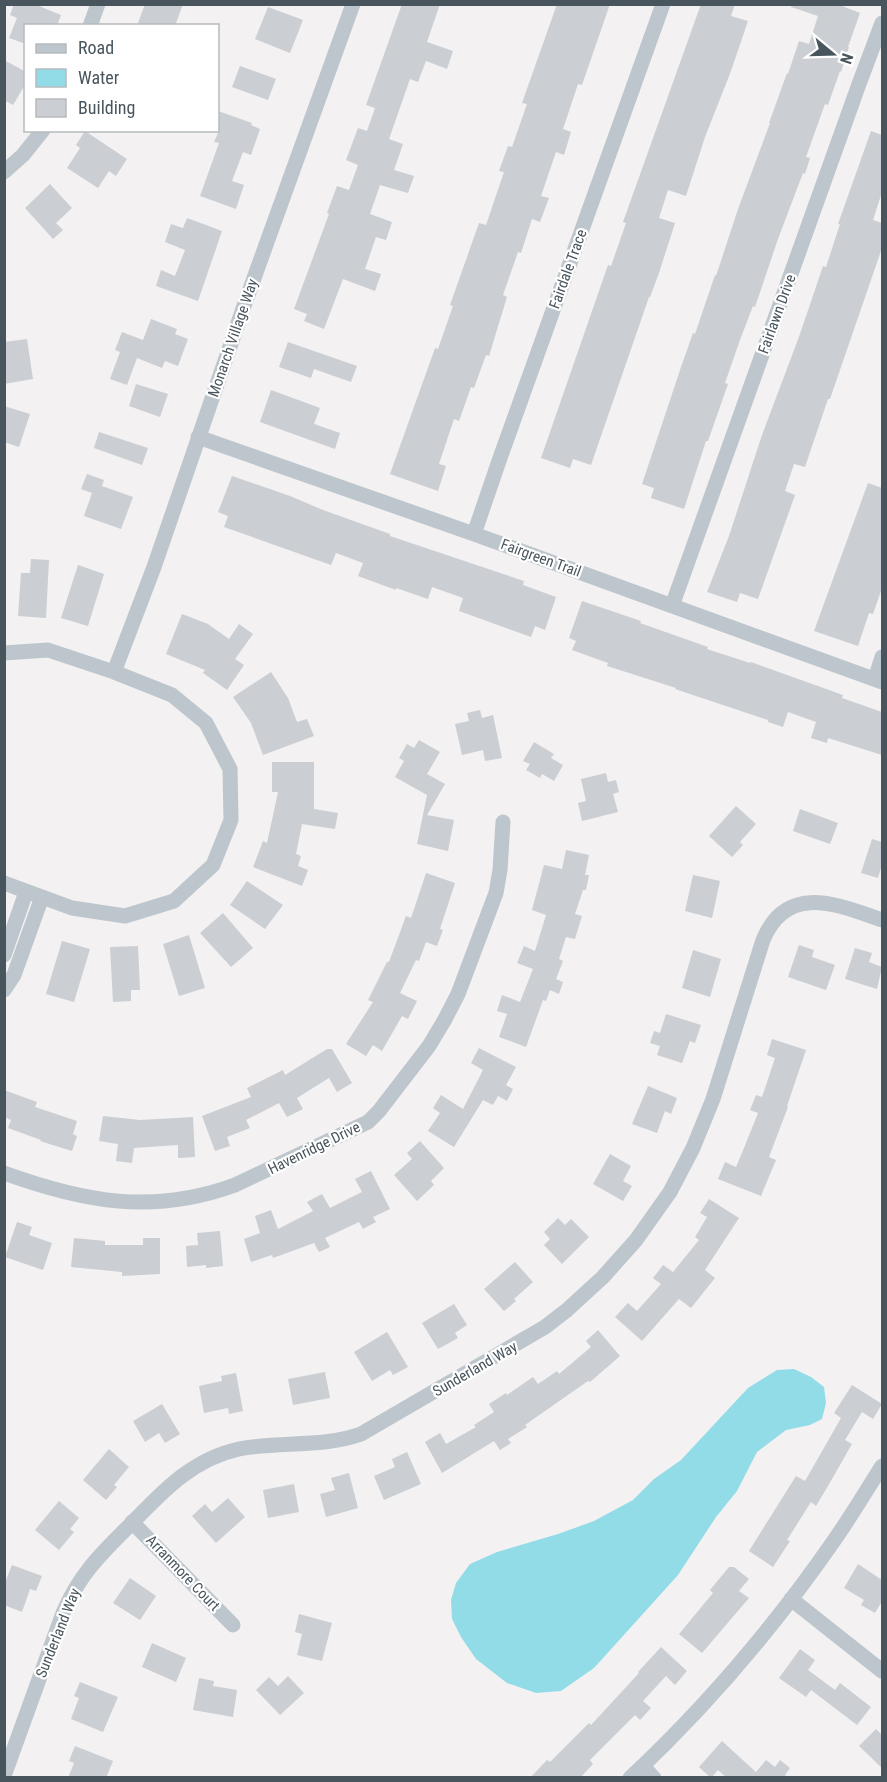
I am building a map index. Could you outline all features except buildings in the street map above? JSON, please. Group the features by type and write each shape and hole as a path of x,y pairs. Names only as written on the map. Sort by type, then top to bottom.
{"street":[{"path":"91,24 98,4"},
{"name":"Monarch Village Way","path":"114,672 154,567 245,303 353,4"},
{"name":"Fairdale Trace","path":"474,534 663,4"},
{"name":"Fairlawn Drive","path":"672,606 882,22"},
{"path":"4,172 23,155 41,132"},
{"name":"Fairgreen Trail","path":"198,437 879,680"},
{"path":"4,653 48,650 114,672 172,695 206,723 230,769 231,820 213,865 174,901 125,916 72,908 4,883"},
{"path":"879,680 882,657"},
{"name":"Havenridge Drive","path":"4,1173 53,1190 88,1198 121,1202 168,1200 213,1192 235,1185 368,1122 429,1046 458,994 496,893 503,822"},
{"path":"4,955 26,892"},
{"path":"4,990 14,975 42,897"},
{"name":"Sunderland Way","path":"4,1776 69,1599 92,1563 132,1522 177,1479 207,1460 247,1448 335,1441 361,1434 532,1335 567,1310 603,1277 625,1252 661,1207 680,1176 713,1099 764,940 774,921 792,908 809,902 836,904 882,920"},
{"path":"630,1778 690,1719 729,1675 832,1544 882,1466"},
{"name":"Arranmore Court","path":"132,1522 233,1625"},
{"path":"790,1599 882,1671"},
{"path":"643,1766 654,1778"}],"water":[{"path":"794,1369 811,1377 824,1387 826,1403 822,1419 810,1425 786,1430 757,1452 737,1491 716,1517 678,1575 594,1668 561,1691 536,1693 507,1683 476,1659 452,1619 451,1600 456,1583 470,1564 497,1552 594,1521 633,1500 654,1479 681,1460 748,1388 777,1370"}]}
